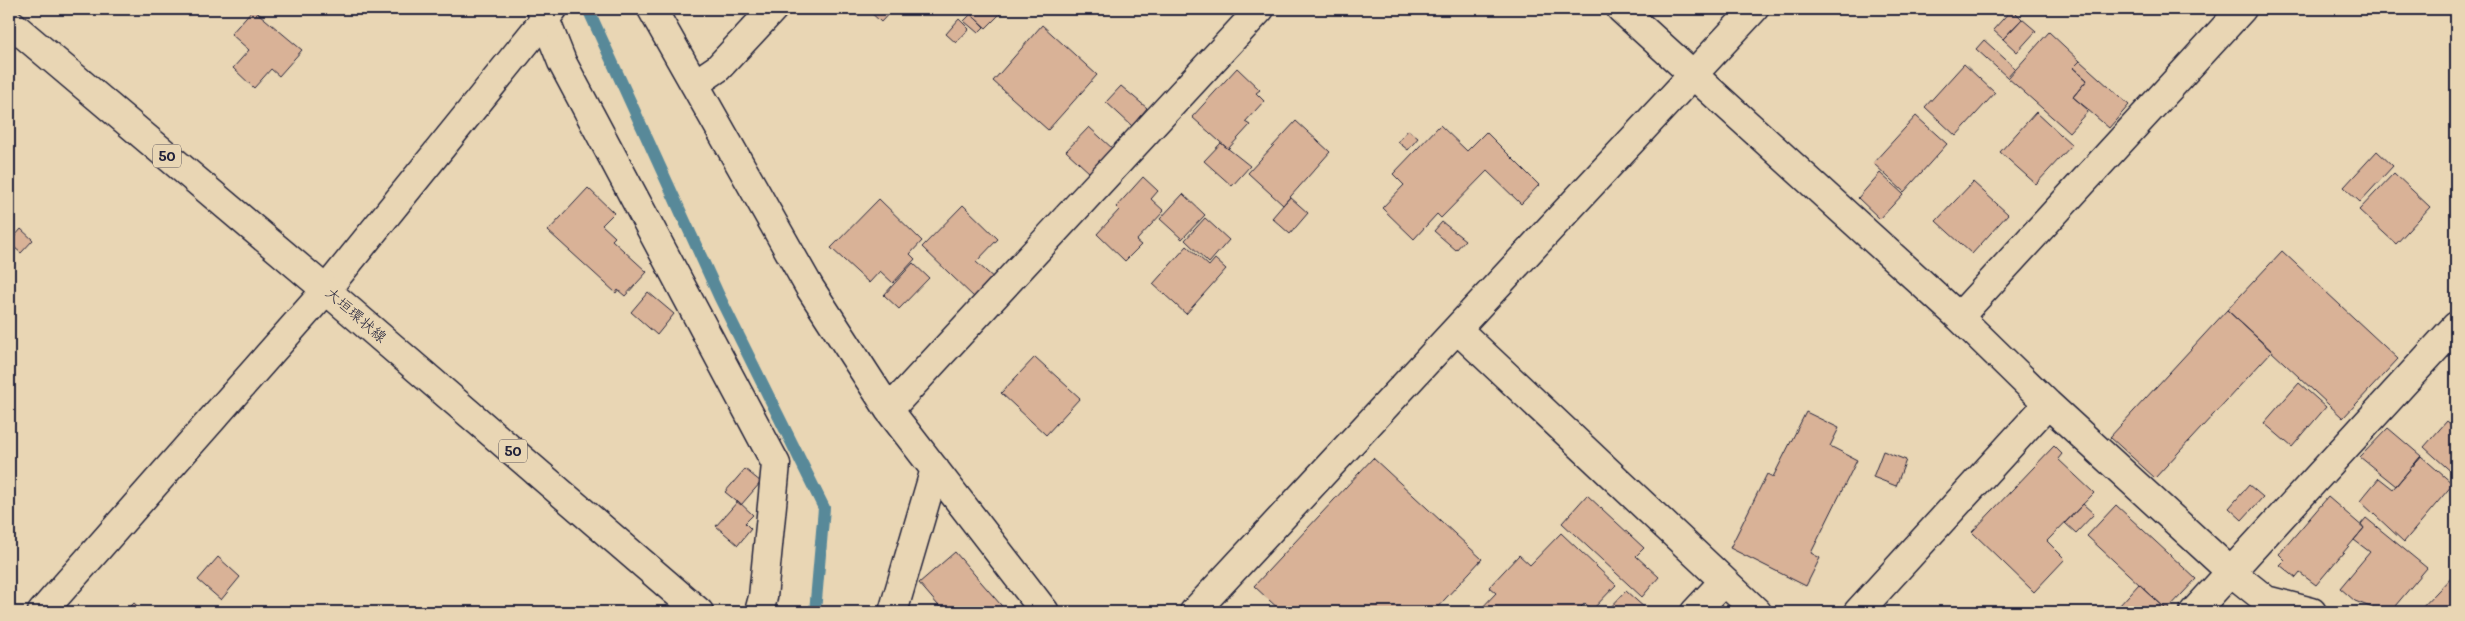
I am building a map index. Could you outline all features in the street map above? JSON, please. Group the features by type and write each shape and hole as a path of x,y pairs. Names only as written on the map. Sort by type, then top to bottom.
{"street":[{"path":"652,9 696,83 810,288 890,410 1045,612"},
{"path":"696,83 718,68 773,9"},
{"path":"890,410 1260,9"},
{"path":"1621,9 1958,317 2048,404 2230,572 2266,600 2312,612"},
{"path":"1194,612 1458,330 1754,9"},
{"path":"1958,317 2242,9"},
{"path":"42,612 326,290 547,12"},
{"path":"547,12 562,62 776,464 763,597 759,612"},
{"name":"大垣環状線","path":"9,22 326,290 699,612"},
{"path":"2194,612 2456,326"},
{"path":"1458,330 1757,612"},
{"path":"1858,612 2048,404"},
{"path":"893,612 935,469"},
{"path":"1695,612 1724,581"}],"building":[{"path":"253,9 302,50 279,76 271,69 254,88 233,68 249,50 231,34"},
{"path":"867,9 893,9 881,22"},
{"path":"965,9 1005,9 986,28"},
{"path":"2012,9 2022,19 2003,39 1993,30"},
{"path":"971,14 984,27 978,33 964,21"},
{"path":"959,19 969,29 956,43 946,34"},
{"path":"2022,19 2036,31 2017,52 2003,39"},
{"path":"1042,25 1097,75 1048,130 993,81"},
{"path":"2049,32 2080,61 2073,68 2087,80 2073,97 2089,110 2069,132 2008,78"},
{"path":"1984,40 2015,68 2007,77 1976,49"},
{"path":"2080,61 2129,105 2109,128 2073,97 2087,80 2073,68"},
{"path":"1964,64 1995,93 1956,136 1925,107"},
{"path":"1237,68 1260,90 1256,93 1264,101 1245,122 1250,125 1228,149 1192,117"},
{"path":"1121,86 1147,108 1132,126 1106,102"},
{"path":"2036,112 2072,145 2036,184 2000,152"},
{"path":"1916,116 1947,144 1904,192 1873,163"},
{"path":"1296,121 1330,152 1283,205 1248,173"},
{"path":"1440,125 1467,151 1486,132 1539,185 1521,204 1487,171 1441,218 1437,214 1414,239 1382,208 1404,185 1393,174"},
{"path":"1089,127 1113,149 1090,173 1066,151"},
{"path":"1408,130 1418,138 1408,150 1398,142"},
{"path":"1221,143 1250,166 1232,186 1204,161"},
{"path":"2377,151 2393,166 2360,202 2344,187"},
{"path":"1880,173 1903,194 1880,219 1858,198"},
{"path":"2394,173 2430,207 2396,244 2359,210"},
{"path":"1143,177 1158,191 1151,199 1164,211 1136,241 1141,245 1125,261 1097,234 1119,210 1116,207"},
{"path":"1973,182 2008,214 1972,254 1936,221"},
{"path":"588,188 614,213 602,225 615,237 612,240 647,272 625,296 618,290 616,293 548,231"},
{"path":"1183,194 1205,215 1182,239 1160,219"},
{"path":"1290,197 1308,213 1290,234 1272,218"},
{"path":"879,199 922,241 910,254 915,259 893,283 880,271 869,283 831,248"},
{"path":"963,205 998,239 976,262 996,280 977,300 922,247"},
{"path":"1205,218 1229,240 1209,263 1185,240"},
{"path":"1442,222 1465,240 1456,250 1434,231"},
{"path":"21,229 33,240 21,253 9,243"},
{"path":"1187,246 1209,266 1215,259 1226,269 1186,314 1153,284"},
{"path":"2282,251 2398,359 2343,418 2227,310"},
{"path":"913,263 929,278 899,309 884,295"},
{"path":"648,292 674,314 657,335 631,312"},
{"path":"2227,310 2272,351 2155,478 2110,437"},
{"path":"1035,357 1080,398 1046,435 1001,393"},
{"path":"2299,383 2326,407 2292,447 2264,423"},
{"path":"1806,412 1839,428 1830,446 1857,460 1811,553 1820,558 1806,586 1730,548 1767,474 1773,477"},
{"path":"2447,421 2456,429 2456,476 2424,447"},
{"path":"2388,428 2421,456 2396,486 2360,457"},
{"path":"2054,446 2062,454 2058,459 2094,493 2047,541 2065,559 2034,592 1972,532"},
{"path":"1883,451 1906,460 1896,486 1873,477"},
{"path":"2421,456 2453,484 2404,542 2360,501 2379,478 2393,489"},
{"path":"1373,458 1482,559 1433,612 1282,612 1254,586"},
{"path":"745,469 761,482 741,505 725,492"},
{"path":"2249,485 2263,497 2242,520 2229,508"},
{"path":"1587,495 1644,548 1636,556 1659,577 1642,597 1562,523"},
{"path":"2328,497 2364,528 2316,585 2300,573 2296,578 2280,565 2285,560 2279,554"},
{"path":"738,501 753,515 745,523 751,529 738,545 716,526"},
{"path":"2083,504 2094,514 2076,533 2065,523"},
{"path":"2116,505 2196,579 2167,610 2087,536"},
{"path":"2366,518 2427,568 2390,612 2383,612 2355,601 2340,588 2370,552 2354,540 2364,528 2361,524"},
{"path":"1561,533 1616,585 1592,610 1585,603 1576,612 1478,612 1496,593 1489,587 1519,555 1530,565"},
{"path":"955,552 1007,612 944,612 919,583"},
{"path":"218,557 240,577 221,600 198,580"},
{"path":"2456,572 2456,612 2418,612"},
{"path":"2139,584 2167,610 2165,612 2126,612 2119,606"},
{"path":"1626,591 1646,609 1649,612 1606,612"},
{"path":"134,603 144,612 125,612"}],"waterway":[{"path":"588,9 719,296 824,508 815,612"}]}
